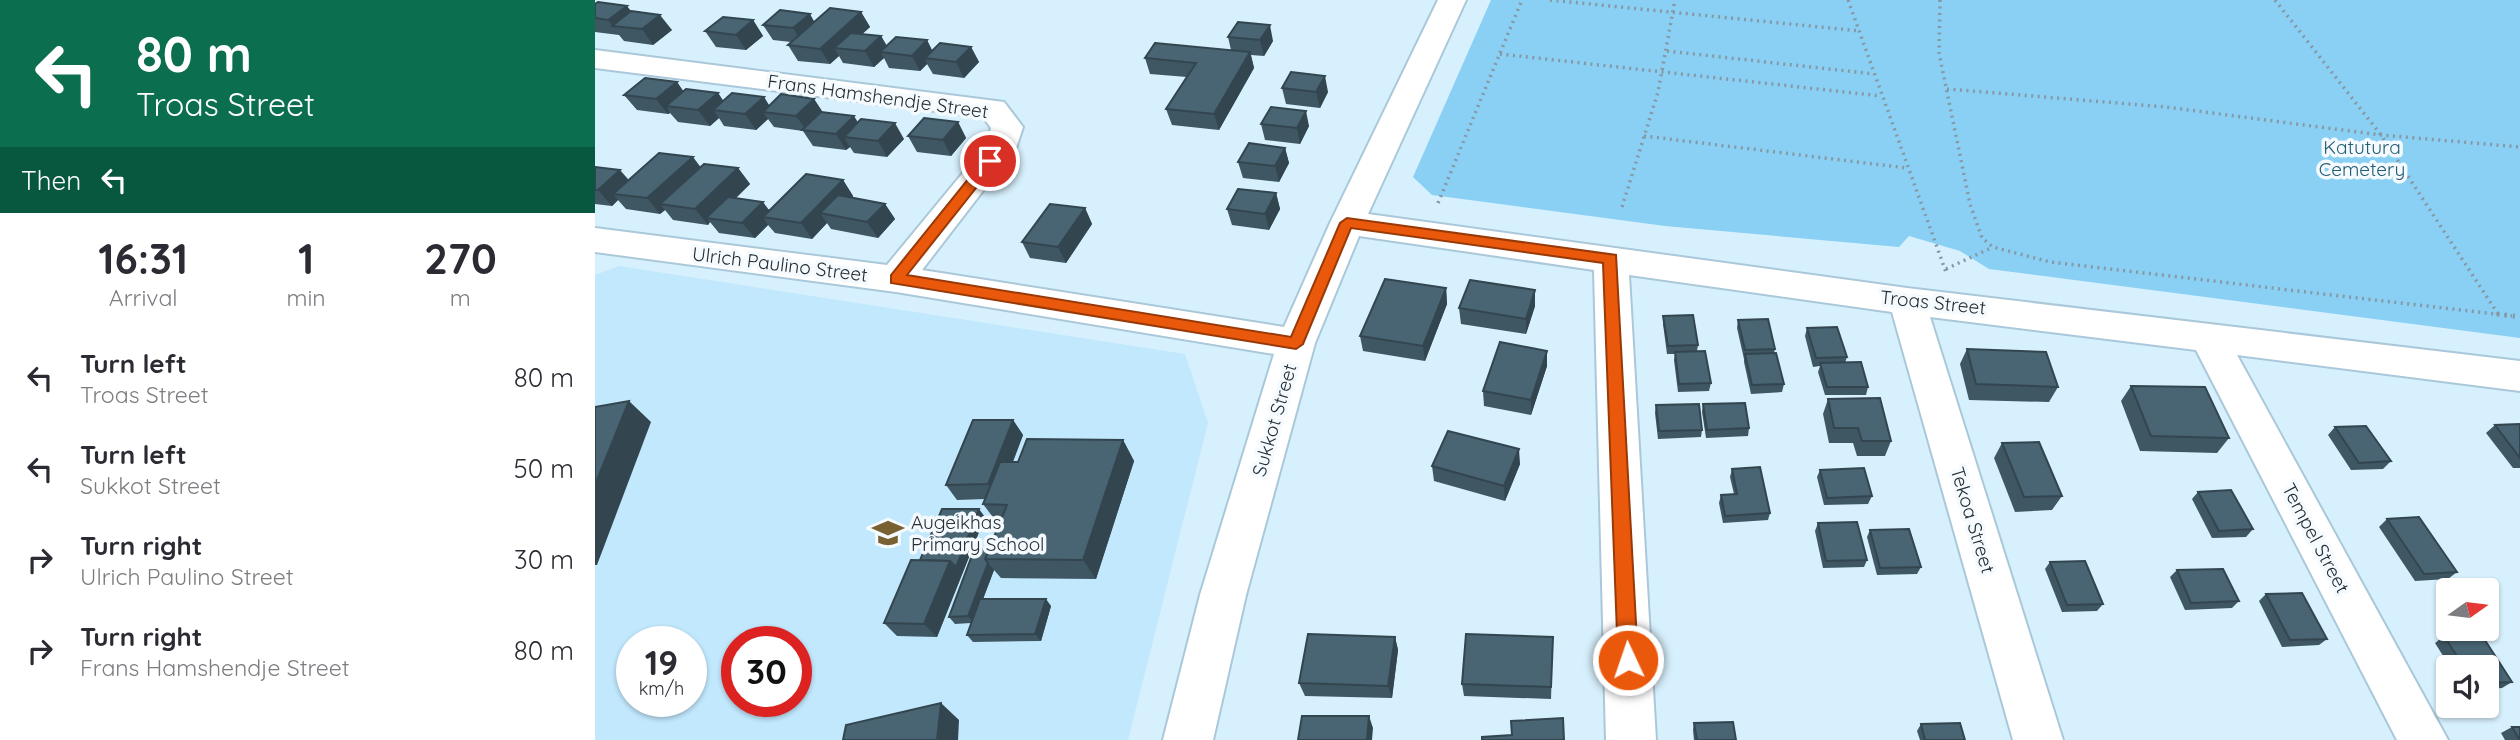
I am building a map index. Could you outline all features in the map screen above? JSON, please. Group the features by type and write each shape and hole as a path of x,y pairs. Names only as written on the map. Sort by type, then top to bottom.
{"street":[{"name":"Sukkot Street","path":"1188,740 1223,595 1296,344 1442,1"},
{"name":"Frans Hamshendje Street","path":"595,59 993,108 1007,127 1000,148 896,279"},
{"name":"Troas Street","path":"1347,223 1907,301 2520,376"},
{"name":"Ulrich Paulino Street","path":"596,241 896,279 1296,344"},
{"path":"1611,259 1631,740"},
{"name":"Tekoa Street","path":"1907,301 2038,740"},
{"name":"Tempel Street","path":"2208,337 2423,740"}],"path":[{"path":"1423,233 1442,197 1522,0"},
{"path":"1550,0 1860,31"},
{"path":"1622,207 1663,69 1675,13 1675,0"},
{"path":"1848,0 1936,243"},
{"path":"1940,0 1939,53 1970,204 1982,238 1993,247 2050,262 2520,317"},
{"path":"2276,0 2381,135 2498,314"},
{"path":"1667,51 1874,74"},
{"path":"1500,54 1663,69 1881,96"},
{"path":"1947,89 2166,107 2381,135 2520,147"},
{"path":"1644,136 1907,168"},
{"path":"1946,270 1993,247"}],"shaded area":[{"name":"Augeikhas Primary School","path":"619,266 1185,354 1208,423 1128,740 595,740 595,275"}],"green space":[{"name":"Katutura Cemetery","path":"1491,0 2520,0 2520,338 1989,269 1960,251 1909,236 1899,247 1665,226 1432,195 1413,177"}],"building":[{"path":"598,2 627,6 608,20 595,18 595,4"},
{"path":"830,8 861,12 820,49 788,45"},
{"path":"780,10 810,14 793,28 763,25"},
{"path":"631,11 660,15 642,29 612,26"},
{"path":"723,17 753,20 736,35 705,31"},
{"path":"1238,22 1270,25 1260,40 1228,37"},
{"path":"851,33 881,36 865,51 834,48"},
{"path":"896,37 927,40 912,56 880,52"},
{"path":"940,43 971,47 956,62 925,58"},
{"path":"1155,43 1250,52 1214,114 1166,109 1196,63 1145,58"},
{"path":"1291,72 1325,76 1316,92 1282,88"},
{"path":"645,78 677,82 656,99 624,95"},
{"path":"686,89 718,93 698,110 666,106"},
{"path":"732,93 764,97 745,114 713,110"},
{"path":"781,94 814,99 796,116 763,112"},
{"path":"1271,107 1306,111 1297,128 1261,124"},
{"path":"821,112 854,116 836,134 802,130"},
{"path":"924,118 958,122 943,140 908,136"},
{"path":"861,119 895,123 878,141 844,137"},
{"path":"1249,143 1285,148 1275,166 1238,162"},
{"path":"659,153 693,157 647,198 613,194"},
{"path":"704,164 738,168 695,209 660,204"},
{"path":"595,167 620,170 595,190"},
{"path":"806,174 843,180 801,223 763,217"},
{"path":"1238,189 1276,193 1265,214 1227,209"},
{"path":"838,195 885,204 867,222 820,213"},
{"path":"728,197 763,202 742,223 706,218"},
{"path":"1050,204 1085,208 1058,247 1022,242"},
{"path":"1385,279 1446,288 1423,346 1360,336"},
{"path":"1470,280 1535,290 1526,319 1459,308"},
{"path":"1693,315 1698,345 1668,346 1663,316"},
{"path":"1768,319 1775,349 1745,350 1738,320"},
{"path":"1837,327 1847,357 1816,358 1807,328"},
{"path":"1500,342 1547,351 1531,400 1483,391"},
{"path":"1967,349 2046,352 2058,387 1976,384"},
{"path":"1705,351 1711,383 1679,384 1675,352"},
{"path":"1776,353 1784,384 1752,385 1745,354"},
{"path":"1861,362 1868,387 1827,387 1820,363"},
{"path":"2131,386 2205,387 2229,438 2151,436"},
{"path":"1880,398 1891,441 1862,441 1858,428 1834,428 1828,399"},
{"path":"629,401 595,485 595,407"},
{"path":"1745,403 1749,428 1707,430 1703,404"},
{"path":"1699,404 1702,430 1659,431 1656,405"},
{"path":"973,420 1013,420 988,484 946,485"},
{"path":"2520,424 2520,458 2495,425"},
{"path":"2366,426 2391,461 2359,463 2335,427"},
{"path":"1448,431 1519,449 1504,486 1432,466"},
{"path":"1027,439 1123,440 1083,560 985,559 1007,505 983,504 1000,462 1018,462"},
{"path":"2039,442 2062,496 2024,497 2002,443"},
{"path":"1760,467 1770,513 1725,516 1721,495 1737,494 1732,469"},
{"path":"1864,468 1872,496 1827,498 1820,470"},
{"path":"2231,490 2253,529 2219,531 2198,492"},
{"path":"942,509 979,509 956,567 950,561 920,560"},
{"path":"2419,517 2457,572 2424,574 2387,519"},
{"path":"1857,522 1867,560 1826,561 1818,523"},
{"path":"1909,529 1921,567 1880,568 1870,530"},
{"path":"989,549 985,559 988,563 968,616 949,617 974,550"},
{"path":"911,560 950,561 924,624 884,623"},
{"path":"2085,561 2103,604 2067,605 2050,562"},
{"path":"2223,569 2239,601 2191,603 2177,570"},
{"path":"2302,593 2327,639 2290,640 2266,594"},
{"path":"980,599 1046,599 1035,634 967,635"},
{"path":"1308,634 1395,637 1388,686 1299,683"},
{"path":"1466,634 1553,637 1551,687 1462,684"},
{"path":"2447,641 2486,641 2495,655 2456,655"},
{"path":"2499,662 2512,682 2499,683"},
{"path":"941,703 937,740 843,740 846,725"},
{"path":"1302,716 1369,716 1367,740 1298,740"},
{"path":"1563,718 1564,740 1482,740 1482,737 1512,735 1511,721"},
{"path":"1733,722 1736,740 1697,740 1694,723"},
{"path":"1960,723 1965,740 1925,740 1921,724"},
{"path":"2512,727 2520,727 2520,740"}],"place":[{"name":"Augeikhas Primary School","path":"888,533"}],"route":[{"path":"990,161 896,279 1296,344 1347,223 1611,259 1628,660"}]}
